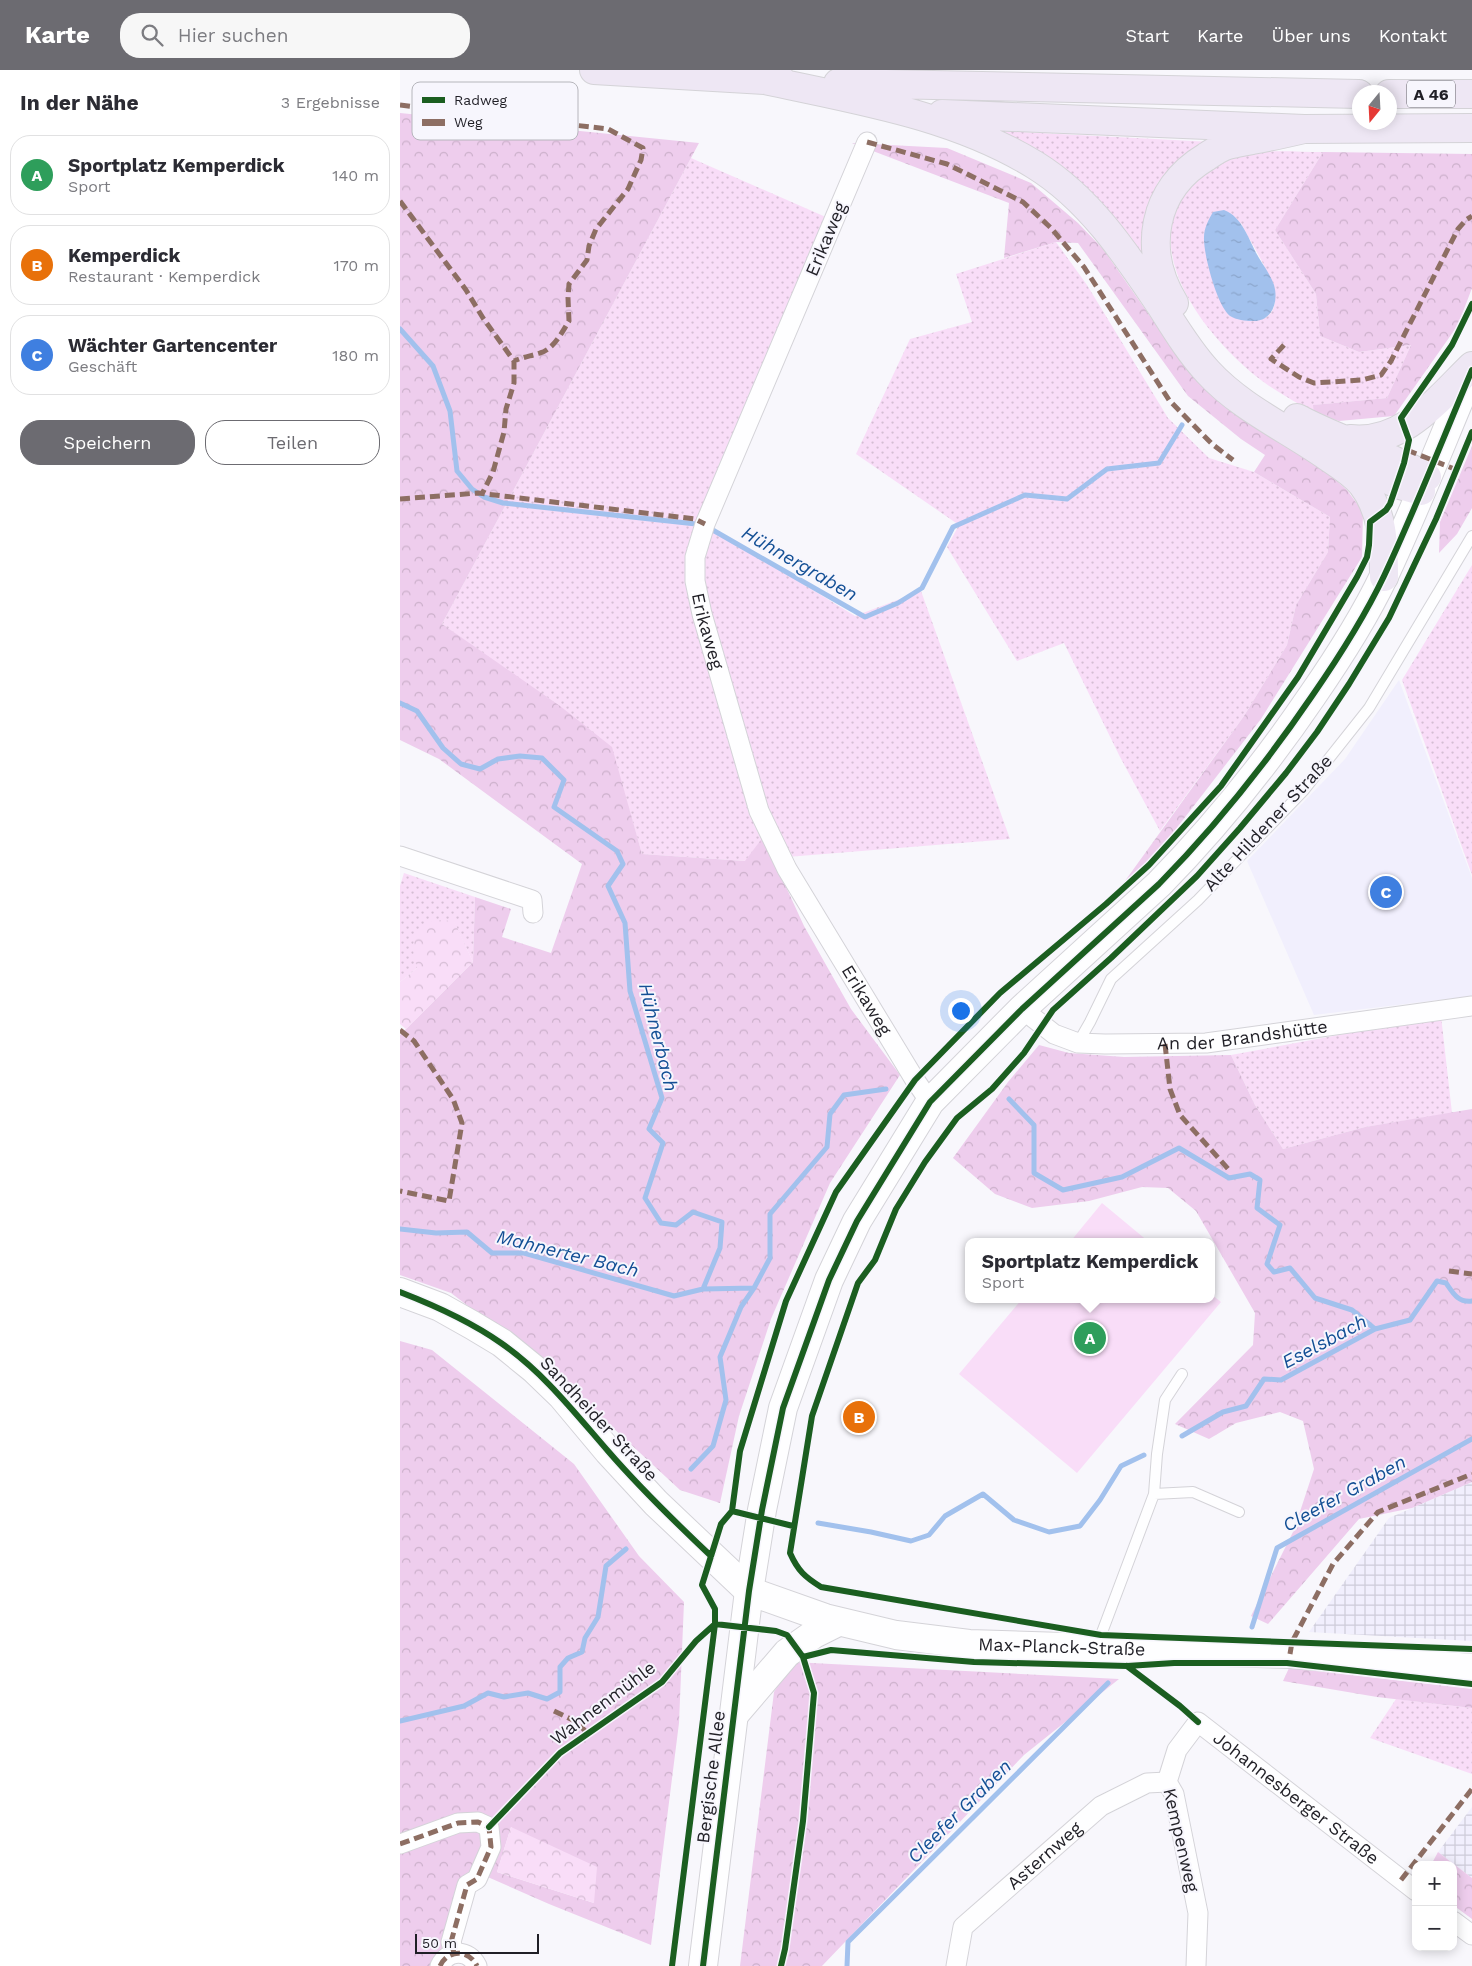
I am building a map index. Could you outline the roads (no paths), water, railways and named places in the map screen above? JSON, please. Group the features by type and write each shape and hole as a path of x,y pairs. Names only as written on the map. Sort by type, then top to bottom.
{"highway":[{"path":"594,70 879,85 1352,94"},
{"path":"765,80 915,113 1006,149 1035,165 1061,183 1110,232 1179,334 1208,372 1263,417 1305,441 1346,469 1360,482 1371,497 1379,516 1384,541 1384,577"},
{"name":"A 46","path":"1397,94 1472,94"},
{"path":"915,113 1304,129 1472,128"},
{"path":"1304,129 1225,146 1201,160 1180,176 1166,197 1156,221 1156,251 1159,272 1169,294 1186,322 1207,348 1235,377 1285,412 1335,437 1404,463 1424,484"},
{"path":"1335,437 1365,441 1385,437 1405,427 1427,410 1472,366"},
{"path":"1305,441 1397,484 1424,484"}],"main road":[{"name":"Bergische Allee","path":"703,1966 749,1591 762,1510 782,1408 829,1280 857,1221 930,1102 1022,1009 1159,884 1245,786 1289,729 1339,657 1384,577 1472,370"},
{"name":"Sandheider Straße","path":"400,1292 440,1307 472,1325 502,1343 534,1369 562,1396 608,1451 656,1503 749,1591"},
{"name":"Max-Planck-Straße","path":"749,1591 838,1622 896,1635 960,1643 1290,1654 1472,1668"},
{"path":"734,1715 787,1653 814,1634 838,1622"}],"street":[{"name":"Erikaweg","path":"867,142 704,524 695,557 695,581 702,614 759,810 787,869 930,1102"},
{"path":"400,856 532,900 533,913"},
{"name":"An der Brandshütte","path":"1022,1009 1054,1034 1078,1042 1105,1044 1206,1043 1472,1006"},
{"name":"Kempenweg","path":"1196,1966 1198,1913 1174,1794 1167,1782 1177,1750 1198,1722"},
{"name":"Johannesberger Straße","path":"1198,1722 1412,1889"},
{"name":"Asternweg","path":"956,1966 963,1927 1101,1806 1146,1783 1167,1782"},
{"path":"400,1844 458,1823 478,1822 488,1828 491,1847 478,1879 467,1885 447,1960"},
{"path":"1457,1924 1472,1935"},
{"path":"447,1960 465,1954 477,1966"}],"lane":[{"name":"Alte Hildener Straße","path":"1078,1042 1111,979 1198,900 1304,790 1369,708 1472,536"},
{"path":"1098,1649 1101,1635 1154,1494 1157,1454 1165,1400 1182,1374"},
{"path":"1154,1494 1193,1492 1239,1512"}],"water":[{"path":"1224,210 1231,213 1245,230 1274,285 1275,304 1269,315 1265,318 1252,321 1235,318 1230,316 1220,302 1206,255 1204,234 1213,212"}],"waterway":[{"name":"Hühnergraben","path":"400,329 433,366 450,411 457,471 472,489 484,497 503,503 696,524"},
{"name":"Hühnergraben","path":"711,529 865,617 898,603 922,588 953,527 1025,495 1067,499 1107,469 1159,463 1182,425"},
{"name":"Hühnerbach","path":"400,703 417,711 443,748 461,764 480,769 498,759 520,756 542,758 564,780 554,807 617,851 623,864 608,886 625,923 630,991 662,1098 649,1129 663,1143 645,1198 661,1223 676,1225 693,1212 722,1222 720,1248 703,1289 754,1288"},
{"path":"691,1469 713,1446 726,1400 720,1357 741,1307 754,1288 770,1258 770,1214 827,1147 830,1114 844,1095 886,1089"},
{"path":"1009,1099 1034,1125 1034,1173 1063,1190 1122,1177 1179,1148 1229,1178 1250,1174 1260,1180 1257,1208 1280,1225 1267,1264 1274,1272 1290,1268 1315,1298 1352,1310 1375,1329"},
{"name":"Mahnerter Bach","path":"400,1229 436,1233 467,1232 492,1253 524,1253 674,1296 703,1289"},
{"name":"Eselsbach","path":"1182,1436 1223,1412 1246,1406 1264,1379 1281,1380 1375,1329 1410,1320 1437,1281 1446,1283 1459,1299 1472,1301"},
{"name":"Cleefer Graben","path":"1252,1627 1277,1548 1472,1439"},
{"name":"Eselsbach","path":"818,1523 911,1541 929,1535 945,1516 983,1494 1014,1520 1049,1532 1080,1526 1100,1500 1121,1466 1144,1455"},
{"path":"400,1721 464,1706 488,1693 504,1697 528,1693 547,1699 560,1692 560,1667 568,1658 582,1652 585,1638 598,1617 606,1566 626,1549"},
{"name":"Cleefer Graben","path":"847,1966 848,1942 1108,1683"}],"place":[{"name":"Wächter Gartencenter","path":"1386,892"},
{"name":"Sportplatz Kemperdick","path":"1090,1338"},
{"name":"Kemperdick","path":"859,1417"}]}
